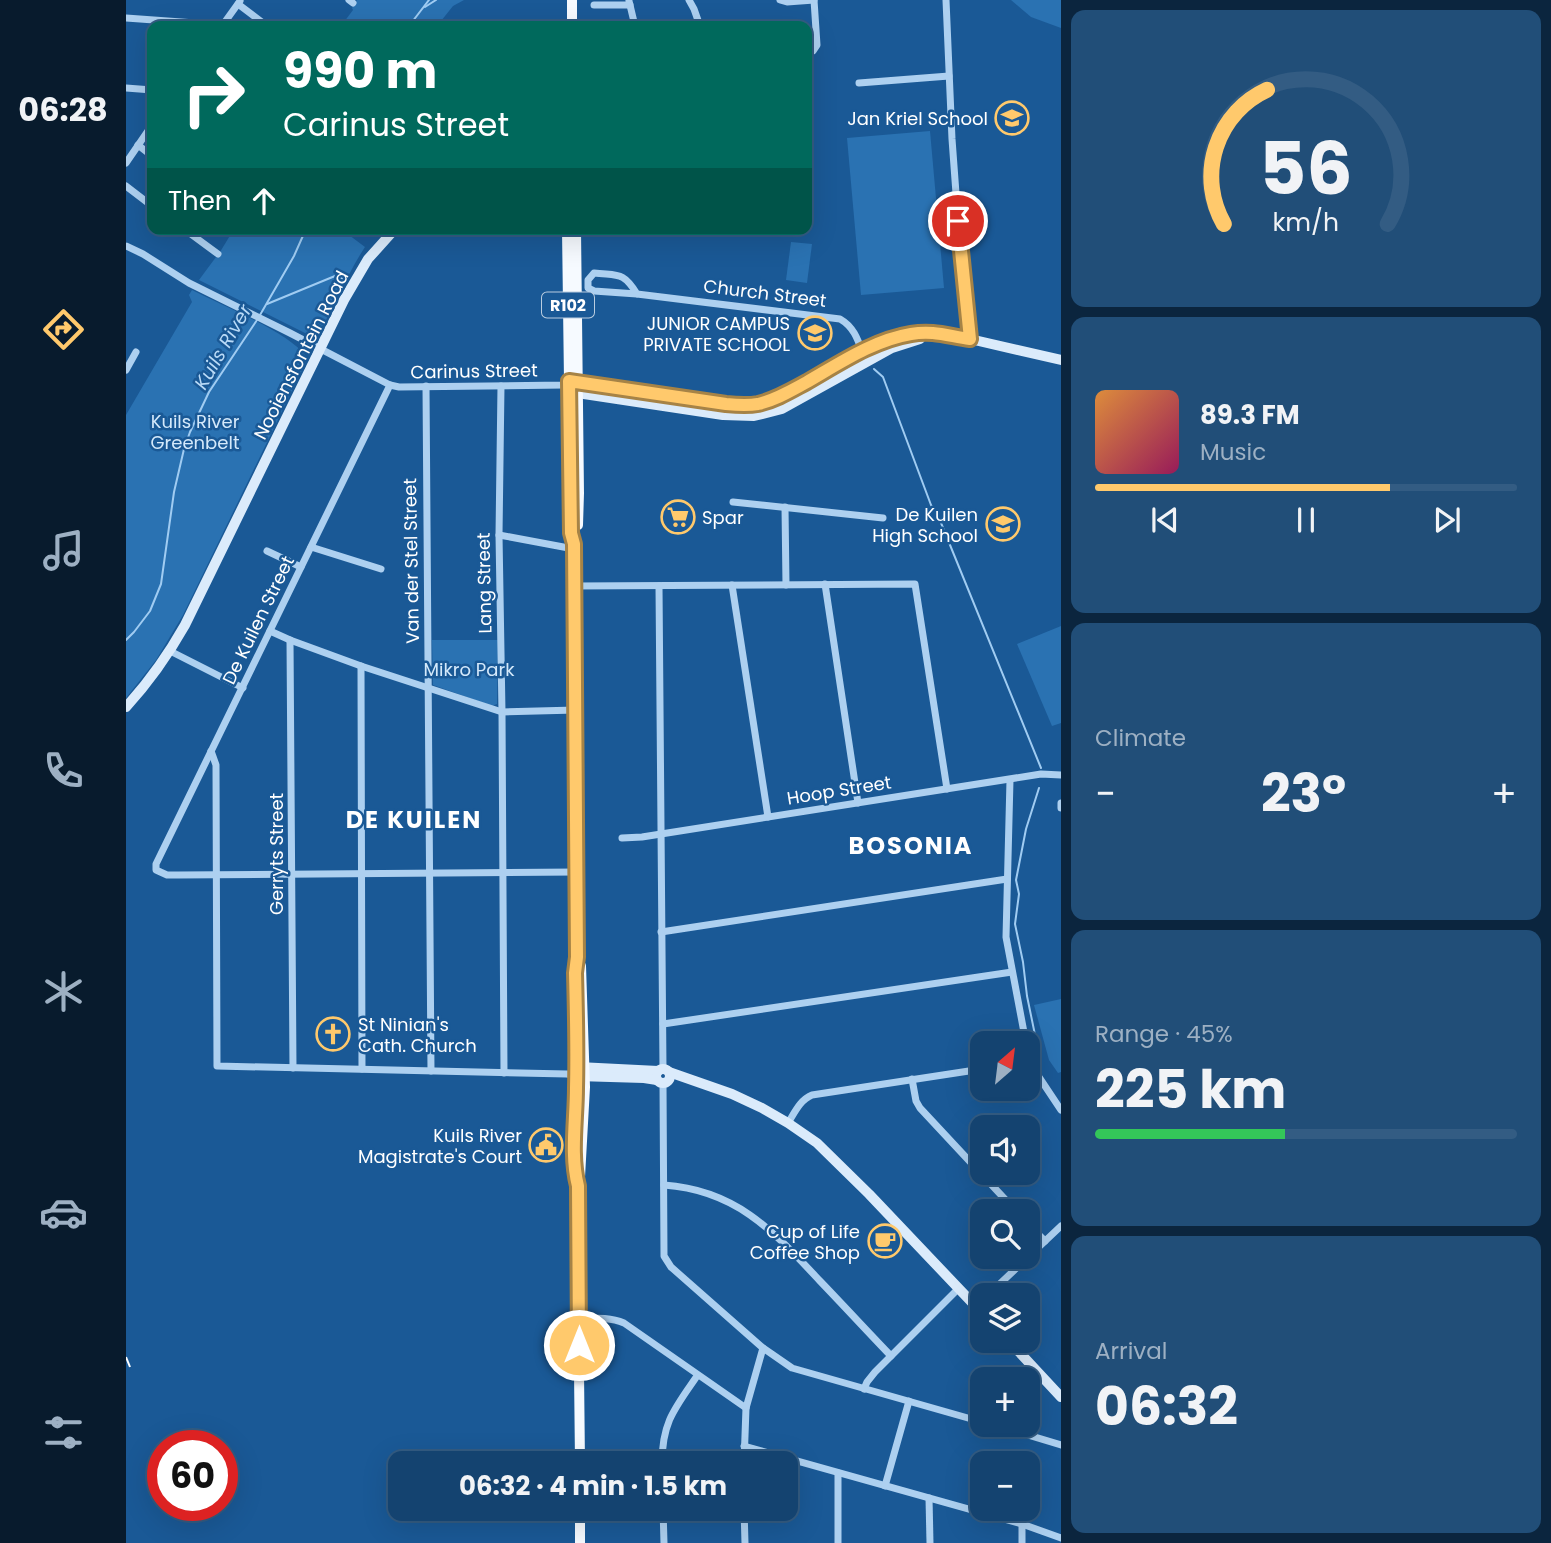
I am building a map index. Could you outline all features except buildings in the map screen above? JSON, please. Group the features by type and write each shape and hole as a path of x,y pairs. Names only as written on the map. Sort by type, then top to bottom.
{"main road":[{"path":"565,0 565,21"},
{"path":"572,0 572,21"},
{"name":"R102","path":"567,235 572,386 579,493 574,586 577,957 581,966 583,989 574,1160 578,1186 580,1451"},
{"name":"R102","path":"572,386 576,235"},
{"path":"580,1521 580,1543"}],"street":[{"path":"689,0 699,21"},
{"path":"779,0 814,0 817,45 812,50"},
{"path":"946,0 960,248 970,339"},
{"path":"226,21 239,2 261,21"},
{"path":"594,5 629,2 634,21"},
{"path":"126,18 162,21"},
{"path":"859,82 949,76"},
{"path":"126,88 147,90"},
{"path":"127,161 147,132"},
{"path":"138,145 147,152"},
{"path":"126,186 147,202"},
{"path":"192,235 218,254"},
{"name":"Nooiensfontein Road","path":"126,707 170,651 319,348 360,272 389,235"},
{"name":"Carinus Street","path":"126,246 189,284 390,385 399,387 572,386 726,404 756,404 782,395 862,351"},
{"name":"Church Street","path":"576,262 586,271 625,278 637,294"},
{"name":"Church Street","path":"594,273 587,285 594,291 840,319 851,327 865,362"},
{"path":"862,351 910,334 943,333 952,337"},
{"path":"865,362 909,341 930,337 970,339 1061,360"},
{"path":"126,370 136,352"},
{"name":"Carinus Street","path":"572,386 644,404 746,417 782,408 865,362"},
{"name":"De Kuilen Street","path":"217,876 167,875 156,870 156,864 390,385"},
{"name":"Van der Stel Street","path":"426,386 431,1071"},
{"name":"Lang Street","path":"500,386 504,1073"},
{"path":"733,502 883,518"},
{"path":"785,507 786,585"},
{"path":"499,535 574,547"},
{"path":"311,547 382,569"},
{"path":"267,551 301,567"},
{"path":"825,584 858,803"},
{"path":"574,586 915,584 947,789"},
{"path":"732,585 768,817"},
{"path":"659,586 664,1256 680,1276 763,1348 792,1368 970,1419"},
{"path":"270,631 361,666 502,712 576,710"},
{"name":"Gerryts Street","path":"290,640 293,1068"},
{"path":"170,651 243,688"},
{"path":"361,666 362,1069"},
{"path":"211,751 216,765 217,1066 504,1073 578,1072 663,1076 702,1084 762,1108 817,1143 970,1298"},
{"name":"Hoop Street","path":"622,838 1041,774 1061,775"},
{"path":"1010,780 1006,937 1024,1031"},
{"path":"217,876 577,872"},
{"path":"662,932 1007,879"},
{"path":"663,1024 1012,972"},
{"path":"788,1123 801,1102 812,1095 970,1071"},
{"path":"1040,1078 1061,1110"},
{"path":"912,1079 920,1108 1005,1199"},
{"path":"664,1185 690,1187 732,1203 753,1216 776,1235 891,1356"},
{"path":"1001,1283 1061,1226"},
{"path":"1040,1236 1045,1241"},
{"path":"864,1389 867,1382 891,1356 959,1289"},
{"path":"578,1318 601,1318 624,1323 746,1408"},
{"path":"744,1451 746,1408 763,1348"},
{"path":"1020,1353 1061,1397"},
{"path":"662,1451 666,1426 674,1408 697,1376"},
{"path":"885,1486 909,1401"},
{"path":"1035,1437 1061,1445"},
{"path":"744,1446 1022,1524 1061,1538"},
{"path":"838,1473 838,1543"},
{"path":"929,1499 930,1543"},
{"path":"663,1521 663,1543"},
{"path":"744,1521 745,1543"},
{"path":"1022,1524 1022,1543"}],"green space":[{"path":"357,0 464,0 453,6 441,21 345,21"},
{"path":"1011,0 1061,0 1061,28 1031,17"},
{"path":"930,131 944,288 861,295 847,138"},
{"path":"230,235 349,235 365,247 319,332 314,335 309,335 199,280 216,257 222,254 220,252"},
{"path":"791,242 812,244 807,283 786,280"},
{"name":"Kuils River Greenbelt","path":"192,290 285,338 306,356 306,362 183,615 156,660 126,698 126,415 192,302 189,295"},
{"path":"1061,626 1061,723 1052,726 1017,644"},
{"name":"Mikro Park","path":"432,640 498,640 497,704 492,706 433,685"},
{"path":"1061,999 1061,1072 1058,1073 1049,1060 1034,1005"}],"waterway":[{"name":"Kuils River","path":"413,21 429,0"},
{"path":"425,7 436,0"},
{"name":"Kuils River","path":"260,315 303,235"},
{"path":"267,304 335,276 344,279"},
{"name":"Kuils River","path":"126,640 150,611 161,584 174,492 190,432 209,392 257,320"},
{"path":"874,369 883,377 931,505 939,518 1041,768"},
{"path":"1039,788 1026,829 1016,880 1019,894 1015,924 1041,1064"}],"railway":[{"path":"126,1357 130,1367"}],"place":[{"name":"Jan Kriel School","path":"1012,118"},
{"name":"JUNIOR CAMPUS PRIVATE SCHOOL","path":"815,333"},
{"name":"Spar","path":"678,517"},
{"name":"De Kuilen High School","path":"1003,524"},
{"name":"St Ninian's Cath. Church","path":"333,1034"},
{"name":"Kuils River Magistrate's Court","path":"546,1145"},
{"name":"Cup of Life Coffee Shop","path":"885,1241"}],"district":[{"name":"DE KUILEN","path":"414,819"},
{"name":"BOSONIA","path":"911,845"}],"route":[{"path":"579,1345 578,1186 574,1160 576,710 569,381 748,405 777,398 862,351 895,338 928,332 970,339 958,221"}]}
